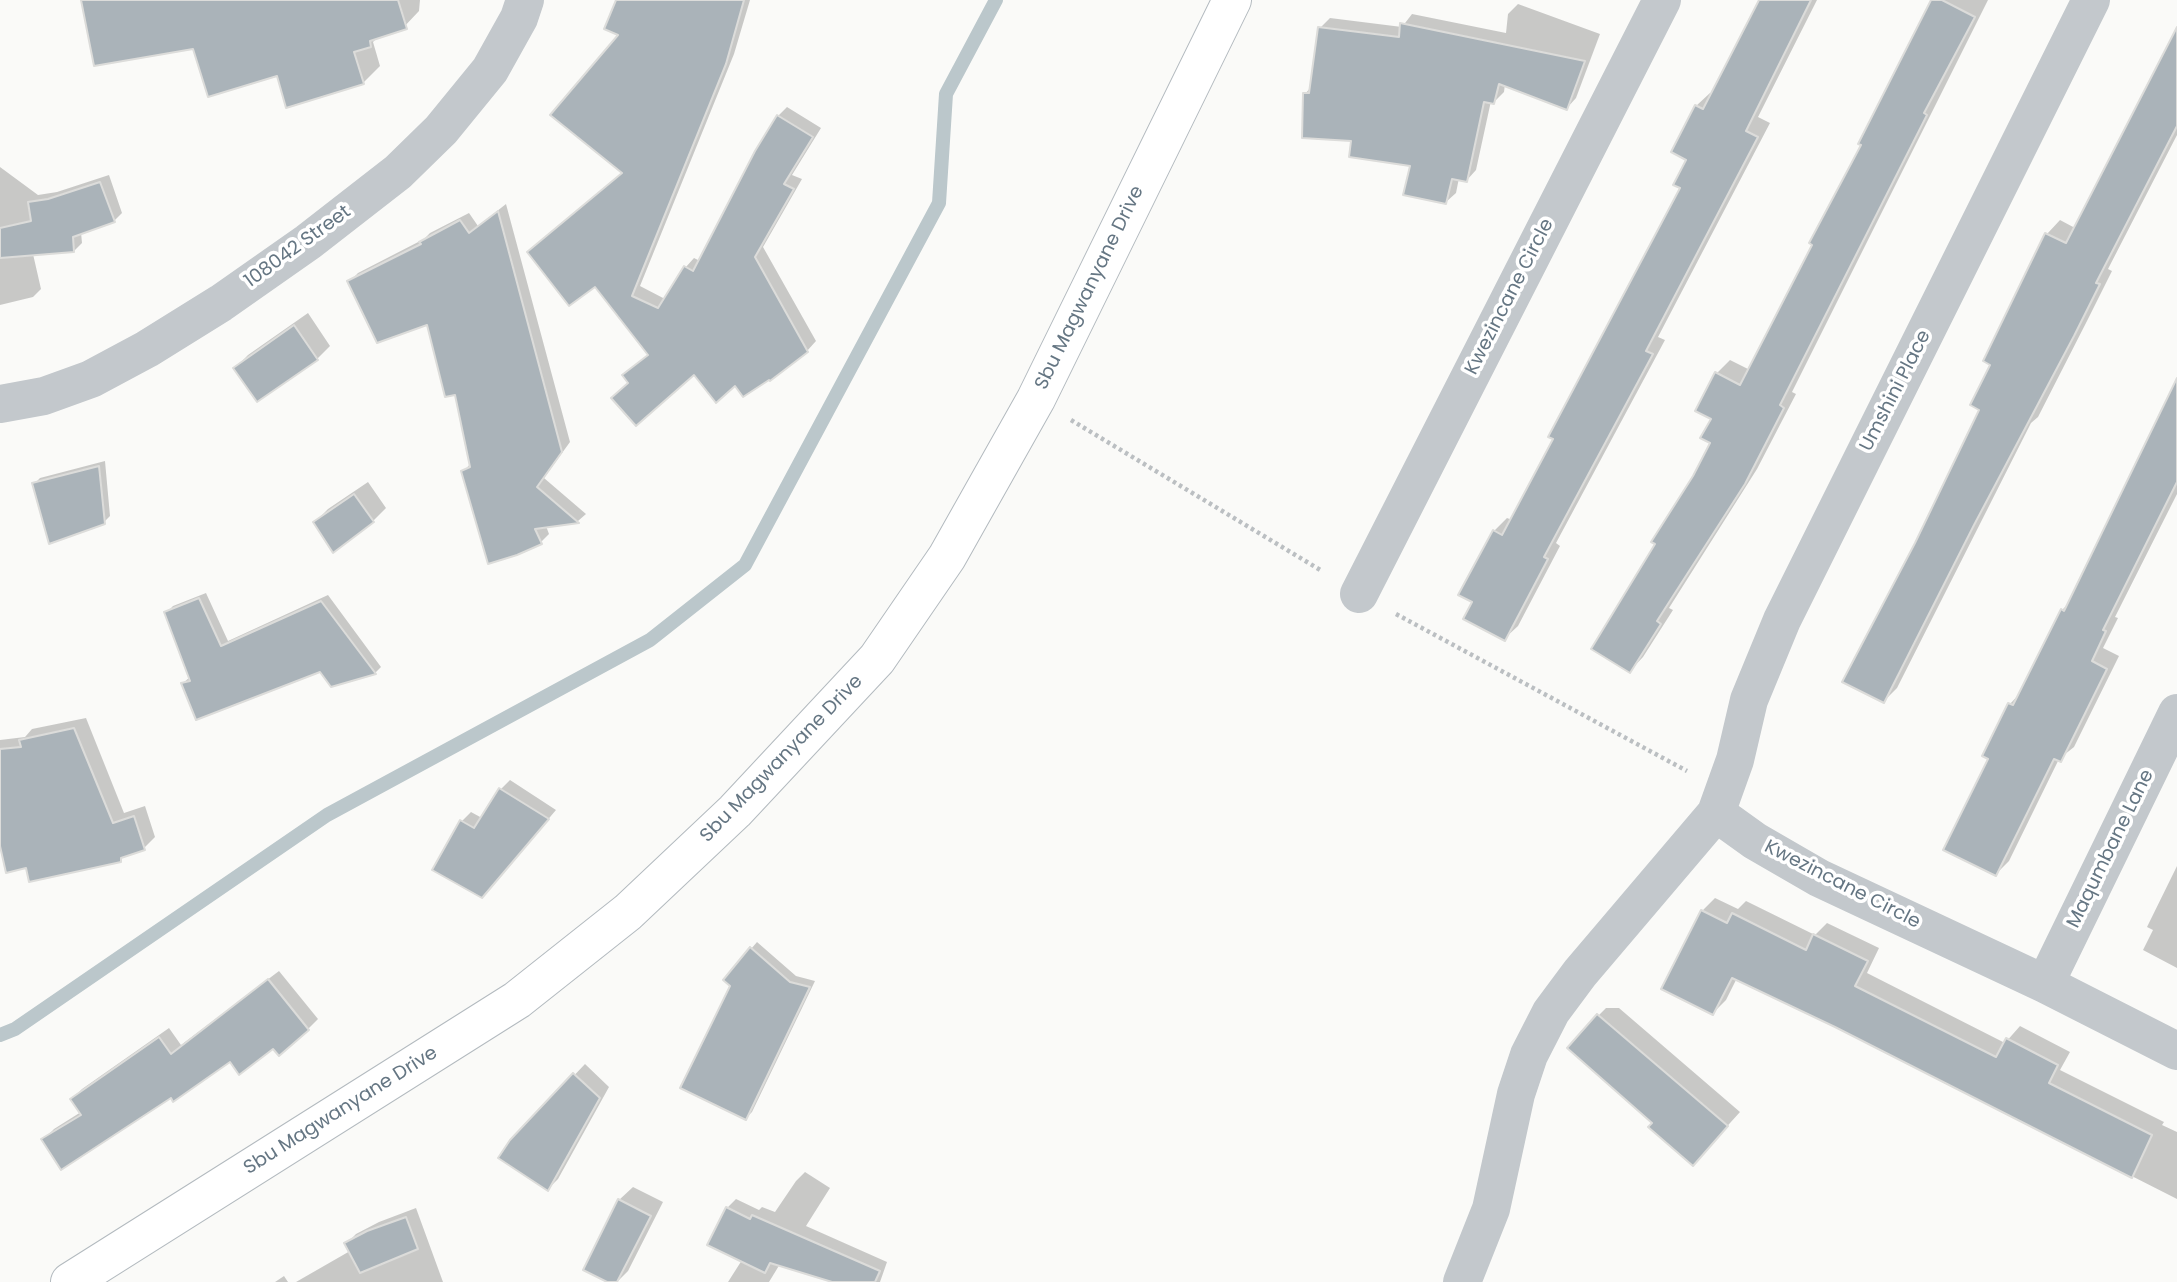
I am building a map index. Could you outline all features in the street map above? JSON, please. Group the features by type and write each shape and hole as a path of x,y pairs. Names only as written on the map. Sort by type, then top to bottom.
{"main road":[{"name":"Sbu Magwanyane Drive","path":"70,1282 517,1000 628,912 735,811 877,659 947,558 1036,399 1232,0"}],"street":[{"name":"108042 Street","path":"0,404 44,396 92,379 221,303 309,242 398,172 441,130 490,70 519,19 525,0"},
{"name":"Kwezincane Circle","path":"1359,594 1662,0"},
{"name":"Umshini Place","path":"1720,803 1749,699 1782,620 2091,0"},
{"name":"Maqumbane Lane","path":"2045,984 2177,713"},
{"name":"Kwezincane Circle","path":"1720,803 1755,841 1819,878 2045,984 2177,1051"},
{"path":"1462,1282 1491,1209 1516,1094 1529,1055 1551,1012 1640,900 1689,848 1720,803"}],"path":[{"path":"1036,399 1359,594 1720,803"}],"building":[{"path":"81,0 398,0 407,29 370,41 371,47 354,52 364,84 286,108 277,76 208,97 193,49 94,66"},
{"path":"616,0 744,0 726,64 632,296 658,308 684,266 693,271 755,151 777,115 813,137 784,184 794,189 755,257 808,352 770,381 743,397 735,386 716,403 694,375 636,426 611,398 628,383 622,375 648,355 595,287 569,306 527,252 622,173 550,115 618,35 604,29"},
{"path":"1759,0 1811,0 1746,131 1758,137 1646,351 1653,354 1544,557 1548,559 1505,641 1463,619 1472,602 1458,595 1493,530 1502,535 1553,439 1548,437 1680,188 1673,185 1686,160 1671,152 1695,105 1703,109"},
{"path":"1931,0 1942,0 1975,17 1924,113 1927,115 1780,405 1784,408 1745,484 1657,621 1661,624 1630,673 1591,649 1655,544 1651,542 1693,476 1710,443 1700,438 1711,419 1695,411 1715,372 1740,385 1812,245 1809,243 1861,145 1858,144"},
{"path":"1400,23 1585,61 1567,110 1499,84 1494,104 1484,102 1467,182 1452,179 1446,204 1403,195 1410,166 1349,157 1351,141 1302,138 1303,93 1309,93 1318,27 1399,37"},
{"path":"2177,27 2177,126 2096,283 2100,284 2074,336 1884,703 1842,682 1915,543 1979,410 1970,405 1990,365 1983,361 2045,233 2066,243"},
{"path":"100,182 115,222 73,237 74,252 0,258 0,228 31,221 28,202 48,199"},
{"path":"498,211 562,452 537,487 579,523 535,529 542,544 488,564 461,471 470,467 455,395 445,397 427,325 377,343 347,281 421,244 419,242 460,220 469,233"},
{"path":"294,325 318,360 257,402 233,368"},
{"path":"2177,378 2177,482 2103,630 2106,631 2092,661 2107,669 2061,762 2054,759 1996,876 1943,850 1988,759 1982,756 2008,703 2013,705 2061,609 2064,611"},
{"path":"99,466 105,524 49,544 32,483"},
{"path":"354,494 374,522 333,553 313,522"},
{"path":"199,598 221,646 321,601 376,674 331,687 320,672 196,720 181,683 190,681 164,612"},
{"path":"74,728 113,823 134,816 145,850 121,858 121,862 29,882 26,868 6,873 0,846 0,749 21,747 19,740"},
{"path":"499,788 549,819 482,898 432,870 460,820 474,828"},
{"path":"1701,910 1727,923 1732,913 1806,950 1813,934 1868,961 1855,986 1996,1057 2006,1038 2058,1065 2049,1083 2152,1135 2132,1178 1835,1027 1732,978 1713,1015 1661,989"},
{"path":"750,947 790,982 810,987 746,1120 680,1088 730,986 723,980"},
{"path":"268,979 309,1030 279,1056 273,1049 239,1075 230,1062 173,1102 171,1098 61,1170 41,1139 81,1115 70,1099 159,1037 171,1054"},
{"path":"1597,1014 1728,1126 1693,1166 1648,1127 1652,1123 1567,1048"},
{"path":"573,1073 600,1098 548,1191 498,1158 510,1140"},
{"path":"618,1199 651,1216 617,1282 607,1282 583,1270"},
{"path":"726,1207 750,1219 752,1215 880,1271 875,1282 832,1282 770,1263 765,1273 707,1245"},
{"path":"406,1217 418,1249 360,1273 344,1243 367,1231"}],"waterway":[{"path":"0,1035 15,1029 327,815 650,640 745,565 939,203 946,94 996,0"}]}
